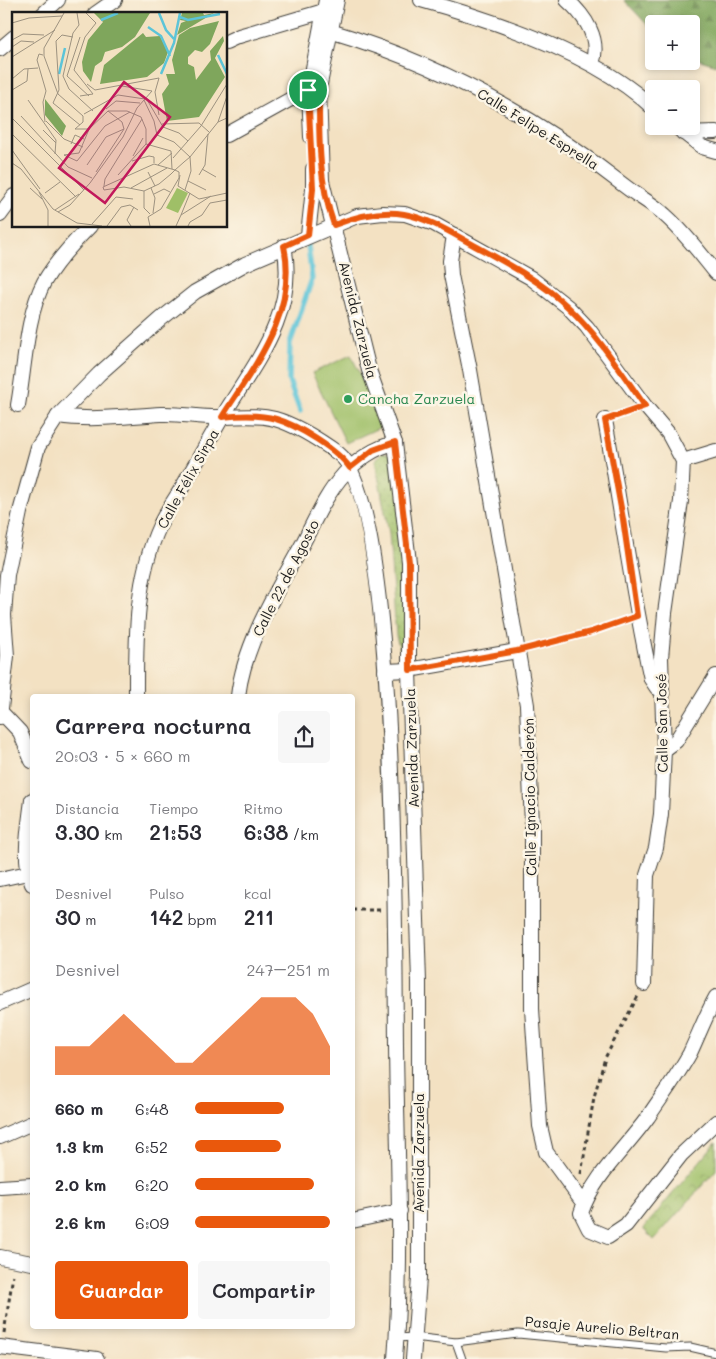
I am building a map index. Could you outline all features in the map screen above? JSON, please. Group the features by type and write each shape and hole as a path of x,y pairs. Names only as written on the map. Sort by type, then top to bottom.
{"street":[{"path":"45,12 58,0"},
{"path":"98,12 115,0"},
{"path":"421,0 485,20 592,64 616,77 645,101"},
{"path":"567,0 583,15 589,27 594,40 592,64"},
{"path":"228,41 330,6 314,89 313,189 308,235"},
{"name":"Avenida Zarzuela","path":"330,6 330,31 314,89 322,181 369,370 395,442 409,562 410,670 419,982 419,1278 413,1359"},
{"name":"Calle Felipe Esprella","path":"330,31 414,62 491,96 591,159 665,214 685,234 716,273"},
{"path":"0,49 12,38"},
{"path":"228,135 314,89"},
{"path":"700,131 716,132"},
{"path":"687,135 702,146 716,151"},
{"path":"0,215 12,199"},
{"path":"30,756 20,732 0,714 7,656 4,615 7,575 20,512 38,447 58,416 99,374 161,318 195,292 219,278 308,235 357,216 383,213 405,214 434,224 531,278 568,307 587,327 645,406 668,433 683,461 716,451"},
{"path":"18,405 36,300 44,281 66,251 88,228"},
{"name":"Calle Ignacio Calderón","path":"454,235 450,261 451,275 497,525 527,706 530,749 532,1009 540,1126 546,1152 584,1204"},
{"name":"Calle Félix Sirpa","path":"136,694 136,644 140,585 160,525 222,417 271,339 285,299 288,275 284,246"},
{"name":"Avenida Zarzuela","path":"58,416 83,419 164,414 222,417 252,415 277,419 339,454 350,468 364,508 374,557 385,671 394,910 400,1211 395,1359"},
{"path":"605,420 623,519 637,616 651,679 657,688 661,689"},
{"name":"Calle 22 de Agosto","path":"238,694 248,656 271,602 334,487 350,468 373,450 395,442"},
{"name":"Calle San José","path":"644,984 647,874 656,848 661,814 664,750 661,689 665,613 681,501 683,461"},
{"path":"385,671 410,670 517,651"},
{"path":"664,750 676,740 716,676"},
{"path":"0,879 30,878 28,833 30,816"},
{"path":"0,1003 30,990"},
{"path":"716,997 690,1053 670,1084 635,1135 616,1155 590,1190 580,1213 589,1229 608,1237 626,1225 681,1154 716,1122"},
{"path":"0,1137 30,1124"},
{"path":"0,1187 30,1185"},
{"path":"355,1220 400,1211"},
{"path":"0,1257 30,1262"},
{"path":"1,1347 97,1359"}],"lane":[{"name":"Pasaje Aurelio Beltran","path":"397,1338 414,1337 456,1342 518,1334 666,1348 690,1347 716,1353"},
{"path":"456,1342 462,1359"}],"path":[{"path":"517,651 591,632 637,616"},
{"path":"355,910 394,910"},
{"path":"590,1190 581,1175 594,1097 606,1058 644,984"},
{"path":"1,1347 16,1259"}],"green space":[{"path":"624,0 716,0 716,65 700,60 700,15 645,15 645,22"},
{"name":"Cancha Zarzuela","path":"351,355 385,425 346,443 312,373"},
{"path":"382,453 391,454 401,481 408,650 400,650 396,636 389,533 375,460"},
{"path":"716,1142 716,1170 654,1240 643,1229"}],"waterway":[{"path":"300,411 289,381 290,343 312,279 308,245"}],"place":[{"name":"Cancha Zarzuela","path":"348,399"}],"route":[{"path":"319,89 322,181 325,198 334,225 357,216 383,213 405,214 434,224 531,278 568,307 587,327 645,406 605,420 623,519 637,616 591,632 517,651 410,670 409,562 395,442 373,450 350,468 339,454 300,430 277,419 252,415 222,417 271,339 278,322 285,299 288,275 284,246 308,235 313,189 308,90 319,89"}]}
